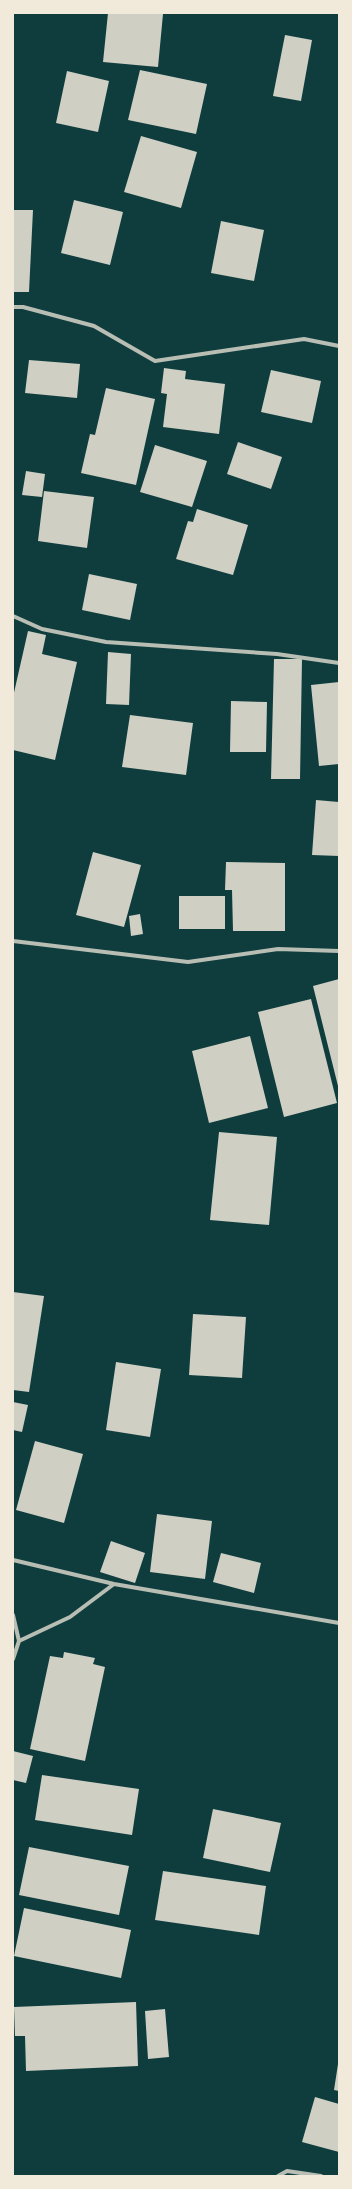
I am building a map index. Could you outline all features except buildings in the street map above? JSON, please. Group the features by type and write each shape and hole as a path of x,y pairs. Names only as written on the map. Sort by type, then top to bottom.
{"street":[{"path":"13,307 23,307 94,326 155,361 304,339 339,346"},
{"path":"13,616 42,629 106,642 277,654 339,663"},
{"path":"13,941 188,962 278,949 339,951"},
{"path":"13,1560 114,1584 339,1624"},
{"path":"19,1641 70,1617 114,1584"},
{"path":"13,1615 19,1641 13,1659"},
{"path":"278,2176 287,2171 321,2176"}]}
